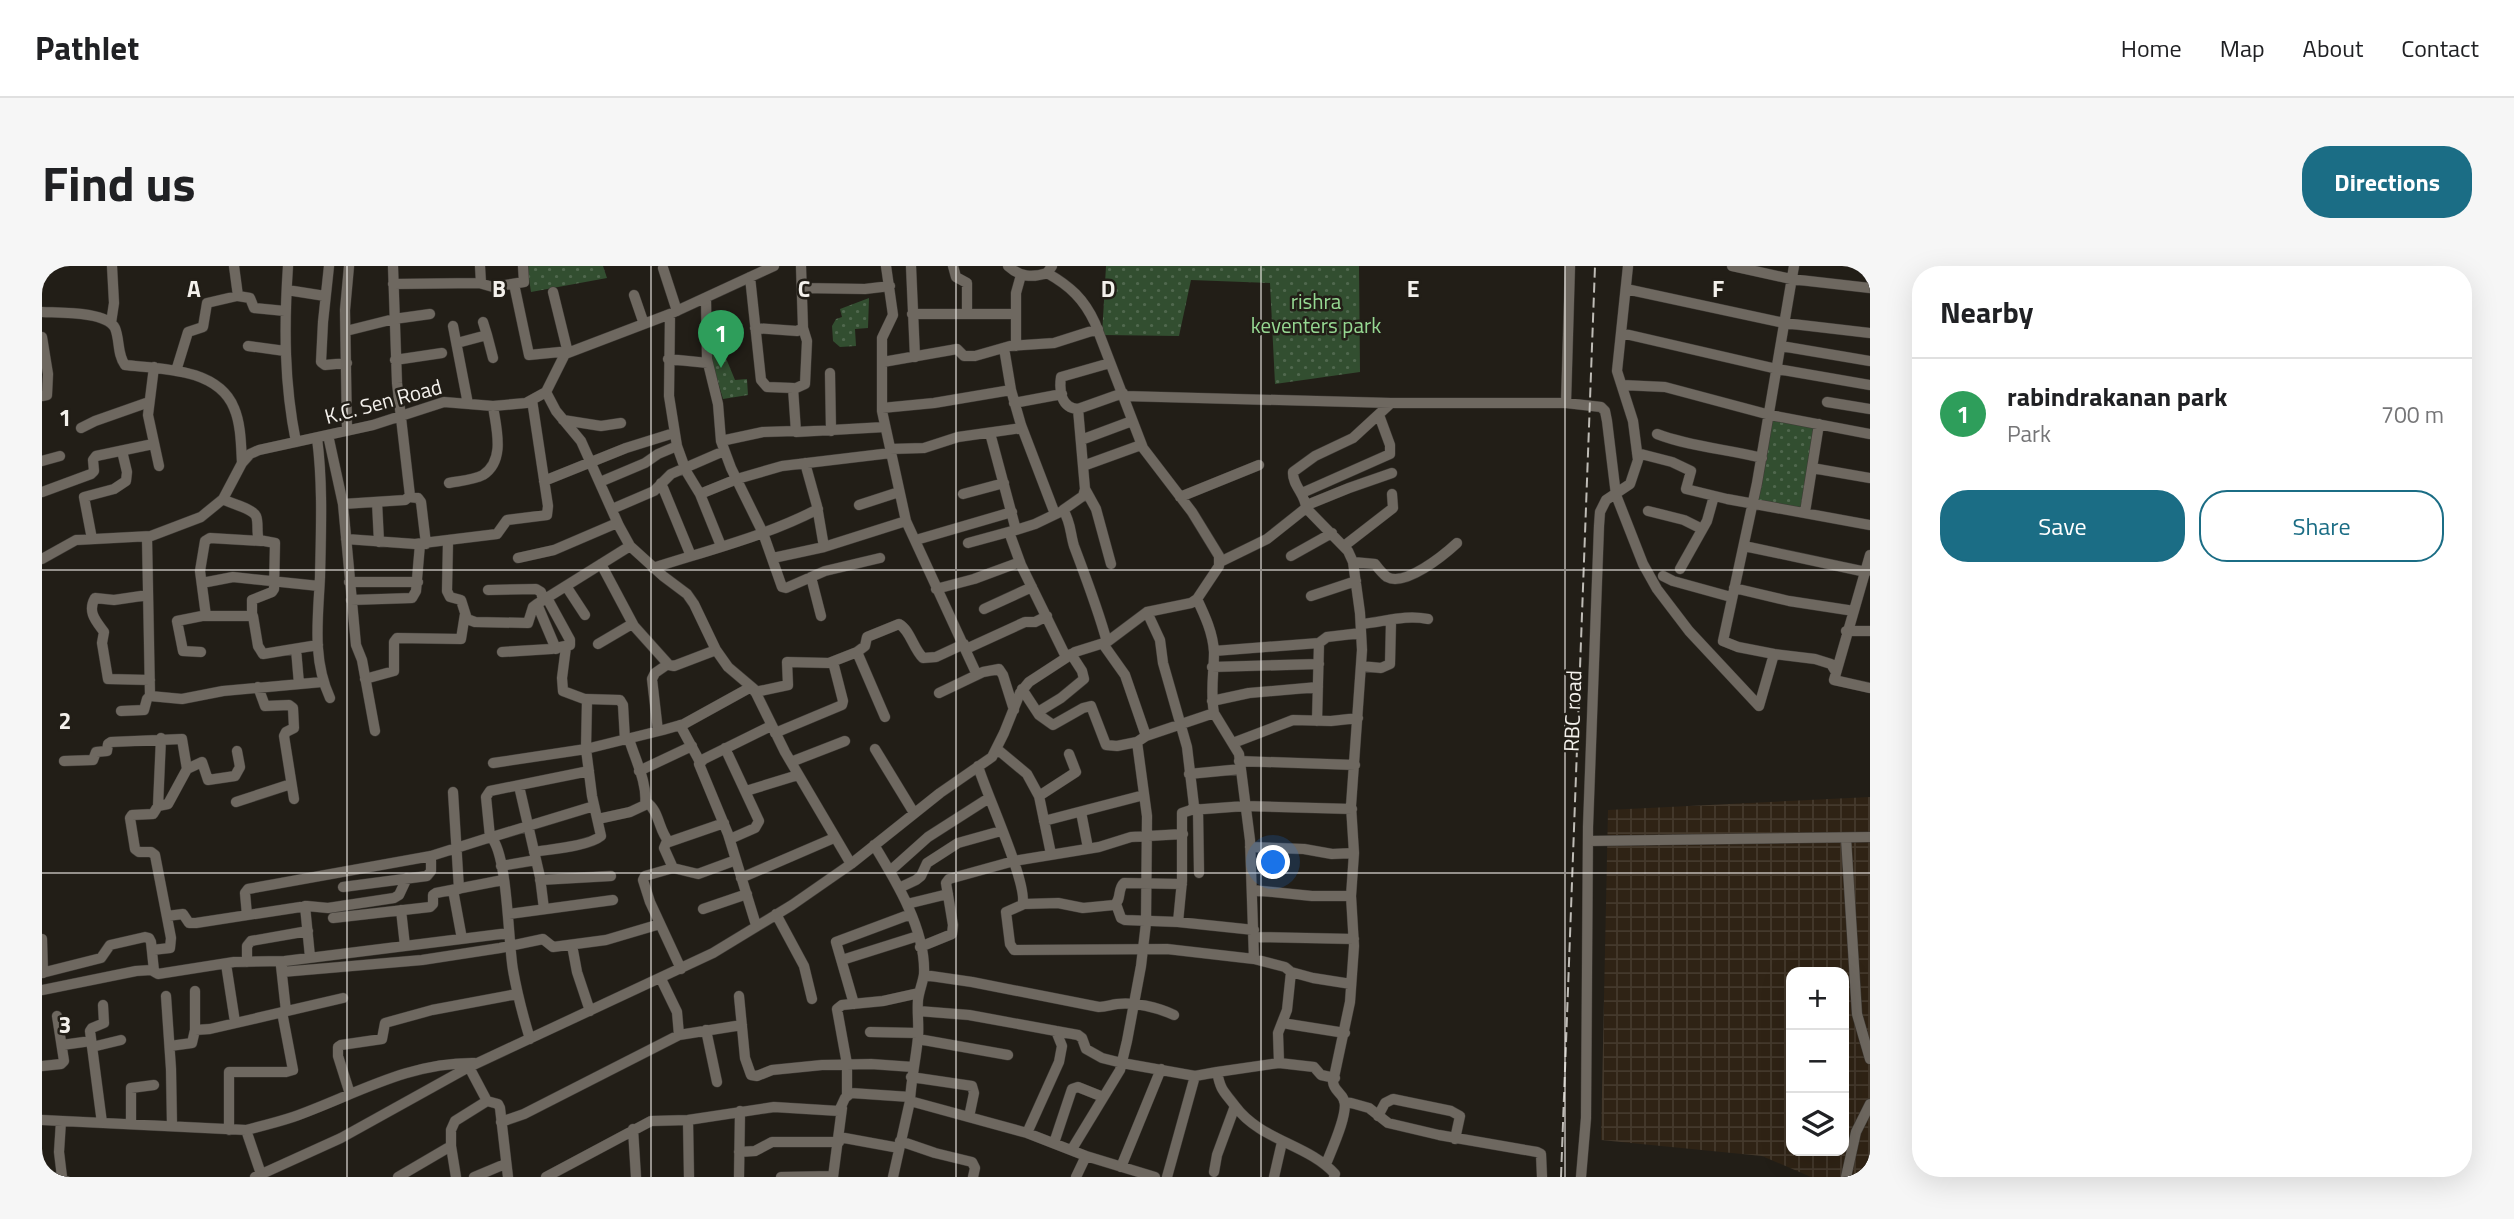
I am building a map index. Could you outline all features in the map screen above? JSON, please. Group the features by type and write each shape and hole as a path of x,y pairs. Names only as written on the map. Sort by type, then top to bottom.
{"street":[{"path":"42,559 76,540 148,537 201,517 223,499 242,463 235,412 225,392 211,382 176,371 124,364 111,323 114,303 112,266"},
{"path":"233,266 237,296"},
{"path":"288,266 285,351 288,398 296,442"},
{"path":"329,266 321,362 325,365 347,363"},
{"path":"347,431 345,310 349,266"},
{"path":"393,266 395,360 409,497"},
{"path":"480,266 481,283"},
{"path":"393,284 481,283 493,287 524,282 523,266"},
{"path":"514,284 529,355 560,352 567,354 706,299 762,268 774,266"},
{"path":"750,277 762,383 767,387 794,389 805,384 807,341 803,328 801,266"},
{"path":"886,266 893,315 883,333 883,408 899,492 906,521 977,675"},
{"path":"911,266 915,357"},
{"path":"953,266 956,277 967,283 967,313"},
{"path":"1008,266 1021,275 1035,276 1050,270 1078,294 1098,328 1142,445 1151,461 1211,540 1220,562"},
{"path":"1566,403 1570,266"},
{"name":"RBC road","path":"1581,1177 1586,1118 1591,705 1600,512 1606,500 1630,484 1638,460 1633,421 1617,371 1629,266"},
{"path":"1732,266 1791,279 1870,288"},
{"path":"1794,266 1754,502 1723,641 1738,647 1815,659 1831,664 1836,672"},
{"path":"663,268 674,312 668,359 674,433 684,468 700,494 721,546"},
{"path":"1016,346 1016,293 1021,275"},
{"path":"802,288 865,289 890,286"},
{"path":"1626,289 1784,323 1870,333"},
{"path":"286,290 325,296"},
{"path":"553,292 567,354 546,392 563,421 578,436 617,523 631,546 690,598 716,650 728,667 753,690 798,775 851,864"},
{"path":"634,295 644,324"},
{"path":"176,371 188,332 203,327 207,303 237,296 250,298 254,308 285,311"},
{"path":"706,299 708,363 718,404 723,446 763,533 783,588 862,561 880,558"},
{"path":"42,312 85,314 111,323"},
{"path":"346,331 394,319 430,314"},
{"path":"912,314 1016,314"},
{"path":"483,322 493,358"},
{"path":"453,326 468,404"},
{"path":"755,328 797,331 803,328"},
{"path":"883,362 959,349 964,356 969,357 1016,346 1054,343 1098,328"},
{"path":"1621,333 1777,369 1870,385"},
{"path":"457,342 487,335"},
{"path":"42,337 48,381 47,395 42,396"},
{"path":"248,346 285,351"},
{"path":"1781,346 1870,361"},
{"path":"1004,348 1011,390 1022,428 1059,512 1071,525 1074,547 1096,604 1105,643 1125,675 1142,739 1146,920 1134,1005 1122,1063 1072,1149"},
{"path":"395,360 442,353"},
{"path":"668,359 708,363"},
{"path":"1111,363 1065,375 1060,381 1066,406 1078,409 1123,395 1391,403 1566,403 1601,407 1605,411 1616,495 1643,564 1657,589 1689,631 1759,706 1774,654"},
{"path":"154,367 148,415 159,466"},
{"path":"830,373 831,431"},
{"path":"1622,385 1665,387 1770,415 1870,434"},
{"path":"794,389 795,431"},
{"path":"883,408 934,403 1011,390"},
{"name":"K.C. Sen Road","path":"242,463 246,457 258,450 347,431 444,402 514,405 533,400 546,392"},
{"path":"1014,403 1062,394"},
{"path":"346,539 423,544 448,541 497,534 507,520 547,514 549,511 533,400"},
{"path":"81,428 149,402"},
{"path":"1827,402 1870,409"},
{"path":"1326,1164 1345,1112 1344,1101 1334,1089 1345,1033 1354,939 1351,896 1354,853 1352,809 1362,666 1361,629 1353,562 1344,546 1307,507 1292,477 1293,472 1315,456 1353,438 1391,403"},
{"path":"449,483 480,477 489,468 498,451 493,406"},
{"path":"968,542 1013,531 1059,512 1083,496 1085,489 1078,409"},
{"path":"1302,494 1390,454 1390,445 1379,415"},
{"path":"563,421 601,426 621,423"},
{"path":"1081,440 1132,421"},
{"path":"1805,512 1819,424"},
{"path":"612,509 654,491 671,474 723,446 763,432 797,433 885,427"},
{"path":"700,494 737,479 782,466 924,448 958,438 1022,428"},
{"path":"544,481 626,448 674,433"},
{"path":"990,433 1012,512 1020,562 1068,655 1082,671 1084,679 1038,712"},
{"path":"1657,434 1680,443 1726,449 1762,458"},
{"path":"328,435 343,505 356,645 376,731"},
{"path":"317,438 321,490 318,669 330,698"},
{"path":"43,489 91,474 96,456 153,444"},
{"path":"1083,466 1142,445"},
{"path":"600,482 677,446"},
{"path":"92,540 84,497 114,489 126,481 127,472 122,451"},
{"path":"1637,453 1672,462 1691,471 1686,489 1870,525"},
{"path":"42,461 60,456"},
{"path":"805,463 818,509 824,547"},
{"path":"1180,497 1259,465"},
{"path":"1812,468 1870,478"},
{"path":"246,1130 258,1176 341,1138 473,1065 713,953 851,864 914,813 992,757 1022,689 1029,682 1068,655 1105,643 1147,612 1191,603 1198,599 1220,562 1267,539 1307,507 1392,473"},
{"path":"963,494 1004,482"},
{"path":"661,484 691,556"},
{"path":"1085,489 1096,509 1111,564"},
{"path":"859,505 899,492"},
{"path":"1344,546 1393,509 1392,495"},
{"path":"1680,569 1707,521 1714,496"},
{"path":"343,505 405,500 409,497 418,498 421,502 423,544 418,582 412,598 351,600"},
{"path":"223,499 255,515 256,536 261,541"},
{"path":"377,502 379,542"},
{"path":"653,568 763,533 818,509"},
{"path":"1648,511 1684,520 1702,528"},
{"path":"916,540 1012,512"},
{"path":"773,558 824,547 906,521"},
{"path":"518,558 554,550 617,523"},
{"path":"1292,556 1332,533"},
{"path":"121,711 145,709 150,696 148,537"},
{"path":"206,616 200,565 207,539 271,542 275,545 275,582 272,592 252,600 261,653 318,645"},
{"path":"448,541 447,591 450,597 461,600 470,621 526,623 533,607 631,546"},
{"path":"1353,562 1375,564 1385,576 1397,578 1429,566 1457,543"},
{"path":"1744,546 1867,577"},
{"path":"1870,555 1867,577 1846,631 1834,680 1870,688"},
{"path":"936,589 974,579 1020,562"},
{"path":"601,564 632,624 668,664 674,666 716,650"},
{"path":"1663,576 1673,581 1733,592 1854,611"},
{"path":"202,583 227,577 319,586"},
{"path":"811,577 821,616"},
{"path":"1311,596 1356,581"},
{"path":"349,582 418,582"},
{"path":"566,586 585,615"},
{"path":"984,609 1032,587"},
{"path":"488,590 536,589 541,592 561,648 564,691 586,699 620,700 627,740 646,802 654,810 667,841 664,848 673,868"},
{"path":"148,595 114,600 95,598 92,601 92,613 104,632 102,641 107,679 150,680"},
{"path":"1198,599 1211,630 1214,651 1214,713 1233,743 1240,765 1250,847 1254,959"},
{"path":"502,652 561,648 569,645 570,640 542,601"},
{"path":"1147,612 1160,640 1163,663 1187,747 1199,873"},
{"path":"365,679 393,672 394,642 397,638 461,639 465,614"},
{"path":"201,652 183,651 176,622 206,616 253,616"},
{"path":"493,763 586,749 680,725 753,690 788,685 787,662 833,662 864,648 867,637 899,624 923,658 936,657 1047,616"},
{"path":"1214,651 1319,643 1327,637 1408,616 1428,619"},
{"path":"1362,666 1381,668 1390,664 1391,621"},
{"path":"597,643 632,624"},
{"path":"1846,631 1870,631"},
{"path":"1317,721 1319,643"},
{"path":"296,649 299,684"},
{"path":"858,652 885,717"},
{"path":"700,762 725,748 842,705 844,701 833,662"},
{"path":"658,731 652,679 655,673 668,664"},
{"path":"1213,667 1319,664"},
{"path":"939,692 994,668 1000,670 1014,710"},
{"path":"150,696 182,699 209,692 322,682"},
{"path":"258,687 262,703 267,708 289,705 293,708 294,728 284,736 294,799"},
{"path":"1212,701 1260,691 1318,687"},
{"path":"1022,689 1047,722 1057,725 1083,708 1091,706 1106,745 1116,746 1142,739 1214,713"},
{"path":"501,866 601,836 586,749 586,699"},
{"path":"1233,743 1269,731 1285,722 1358,718"},
{"path":"680,725 700,762 699,766 724,823 757,925"},
{"path":"152,950 171,947 167,916 155,855 153,852 139,852 135,849 130,818 132,815 153,814 158,806 161,738"},
{"path":"64,761 93,760 96,752 107,751 107,744 111,742 181,738 187,769"},
{"path":"791,762 845,741"},
{"path":"639,772 692,747"},
{"path":"725,748 758,816 758,825 755,828 730,839"},
{"path":"875,749 914,813"},
{"path":"997,749 1027,774 1039,796 1051,854"},
{"path":"158,806 168,804 187,769 202,762 208,780 235,776 240,767 237,751"},
{"path":"1039,796 1076,772 1069,754"},
{"path":"1189,774 1240,765 1355,765"},
{"path":"978,766 1014,861 1024,904"},
{"path":"530,1038 517,993 510,945 509,914 501,866 491,837 486,797 488,793 589,771"},
{"path":"746,791 798,775"},
{"path":"236,802 291,784"},
{"path":"519,786 544,909"},
{"path":"453,792 457,848 456,890 462,939"},
{"path":"1044,821 1144,795"},
{"path":"890,871 928,837 989,797"},
{"path":"598,819 642,808 646,802"},
{"path":"247,915 245,893 248,889 431,856 594,806"},
{"path":"1178,922 1182,884 1182,813 1245,806 1352,809"},
{"path":"1081,812 1088,848"},
{"path":"667,841 672,842 724,823"},
{"path":"899,888 916,880 927,863 958,843 1001,831"},
{"path":"842,960 952,934 946,883 949,879 1014,861 1088,848 1131,837 1182,834"},
{"path":"1588,841 1870,837"},
{"path":"741,878 834,838"},
{"path":"1846,838 1857,1014 1870,1059"},
{"path":"874,845 909,909 919,941 924,975 919,993 918,1036 910,1099 893,1177"},
{"path":"1250,847 1304,849 1332,854 1354,853"},
{"path":"343,887 429,874 431,856"},
{"path":"681,969 643,878 673,868 698,874 736,860"},
{"path":"540,880 611,876"},
{"path":"167,916 183,914 191,923 305,906 328,908 394,898 399,895 408,878"},
{"path":"333,918 430,907 434,894 503,880"},
{"path":"1182,884 1123,884 1116,904 1122,919 1178,922 1254,933 1354,939"},
{"path":"1252,890 1351,896"},
{"path":"703,909 747,894"},
{"path":"855,1004 836,946 838,940 948,894"},
{"path":"509,914 613,900"},
{"path":"1116,904 1083,908 1064,903 1024,904 1006,912 1010,944 1014,950 1204,951 1254,959 1321,980 1351,984"},
{"path":"305,906 310,957"},
{"path":"401,910 405,946"},
{"path":"776,914 804,966 813,999"},
{"path":"282,972 422,960 543,939 551,947 572,945 606,940 660,924"},
{"path":"247,961 247,946 251,941 308,931"},
{"path":"42,990 112,974 154,971 158,974 247,961 285,961 509,933"},
{"path":"42,939 42,973 101,958 108,946 145,937 150,940 154,971"},
{"path":"572,945 577,972 590,1011"},
{"path":"229,1130 229,1072 293,1070 284,1012 282,964 285,961"},
{"path":"226,964 235,1022"},
{"path":"1279,1063 1278,1033 1287,1010 1292,972"},
{"path":"924,975 1099,1007 1115,1004 1158,1008 1174,1015"},
{"path":"661,979 677,1012 679,1035"},
{"path":"170,1046 192,1043 195,1030 195,991"},
{"path":"350,1094 338,1056 338,1047 341,1045 382,1039 383,1025 394,1021 432,1010 517,993"},
{"path":"781,1177 833,1176 842,1108 847,1095 846,1064 837,1009 842,1005 883,1001 919,993"},
{"path":"166,996 172,1126"},
{"path":"738,996 746,1058 751,1075 757,1076 772,1070 846,1064 912,1072 972,1086 974,1093 969,1117"},
{"path":"195,1030 343,998"},
{"path":"102,1123 90,1029 104,1023 103,1005"},
{"path":"918,1011 969,1015 1078,1035 1089,1052 1122,1063 1195,1076 1279,1063 1314,1067 1321,1075 1335,1078"},
{"path":"42,1066 63,1063 57,1016"},
{"path":"1282,1023 1345,1033"},
{"path":"501,1122 524,1114 679,1035 742,1025"},
{"path":"706,1030 716,1082"},
{"path":"1027,1133 1059,1062 1062,1046 1056,1031"},
{"path":"870,1032 918,1036 1008,1055"},
{"path":"62,1045 121,1040"},
{"path":"42,1120 246,1130 292,1117 427,1066 449,1062 473,1065"},
{"path":"473,1065 487,1101"},
{"path":"1121,1167 1161,1069"},
{"path":"1217,1072 1220,1089 1252,1124 1326,1164 1335,1174 1334,1177"},
{"path":"1167,1177 1195,1076"},
{"path":"131,1124 131,1088 154,1085"},
{"path":"1054,1143 1072,1089 1078,1087 1103,1097"},
{"path":"847,1095 851,1093 910,1099 1027,1133 1134,1174 1155,1177"},
{"path":"1378,1116 1385,1103 1393,1099 1451,1111 1460,1116 1455,1139"},
{"path":"456,1177 451,1146 454,1121 487,1101 498,1104 508,1177"},
{"path":"1344,1101 1364,1105 1388,1123 1455,1139 1537,1152 1542,1158 1542,1177"},
{"path":"1846,1177 1856,1132 1870,1104"},
{"path":"1214,1172 1217,1155 1235,1106"},
{"path":"546,1177 651,1121 688,1120 774,1107 830,1111 839,1111 842,1108"},
{"path":"739,1177 740,1111"},
{"path":"688,1120 689,1177"},
{"path":"61,1121 59,1152 62,1177"},
{"path":"634,1129 636,1177"},
{"path":"739,1152 755,1151 772,1142 839,1140 899,1144 972,1161 975,1167 973,1177"},
{"path":"1274,1177 1282,1142"},
{"path":"398,1177 451,1146"},
{"path":"1076,1177 1086,1156"},
{"path":"474,1177 505,1164"}],"shaded area":[{"path":"1870,797 1870,1177 1811,1177 1762,1156 1601,1140 1608,810"}],"green space":[{"path":"527,266 603,266 607,278 531,292"},
{"name":"rishra keventers park","path":"1106,266 1359,266 1360,372 1275,384 1270,283 1191,280 1179,336 1102,335"},
{"path":"869,298 868,328 855,329 856,346 840,347 833,341 832,326 836,319 842,317 840,309"},
{"path":"723,351 735,380 747,379 748,395 723,399 709,353"},
{"path":"1770,415 1819,424 1805,512 1754,502"}],"railway":[{"path":"1561,1177 1595,266"}],"place":[{"name":"rabindrakanan park","path":"721,368"}]}
